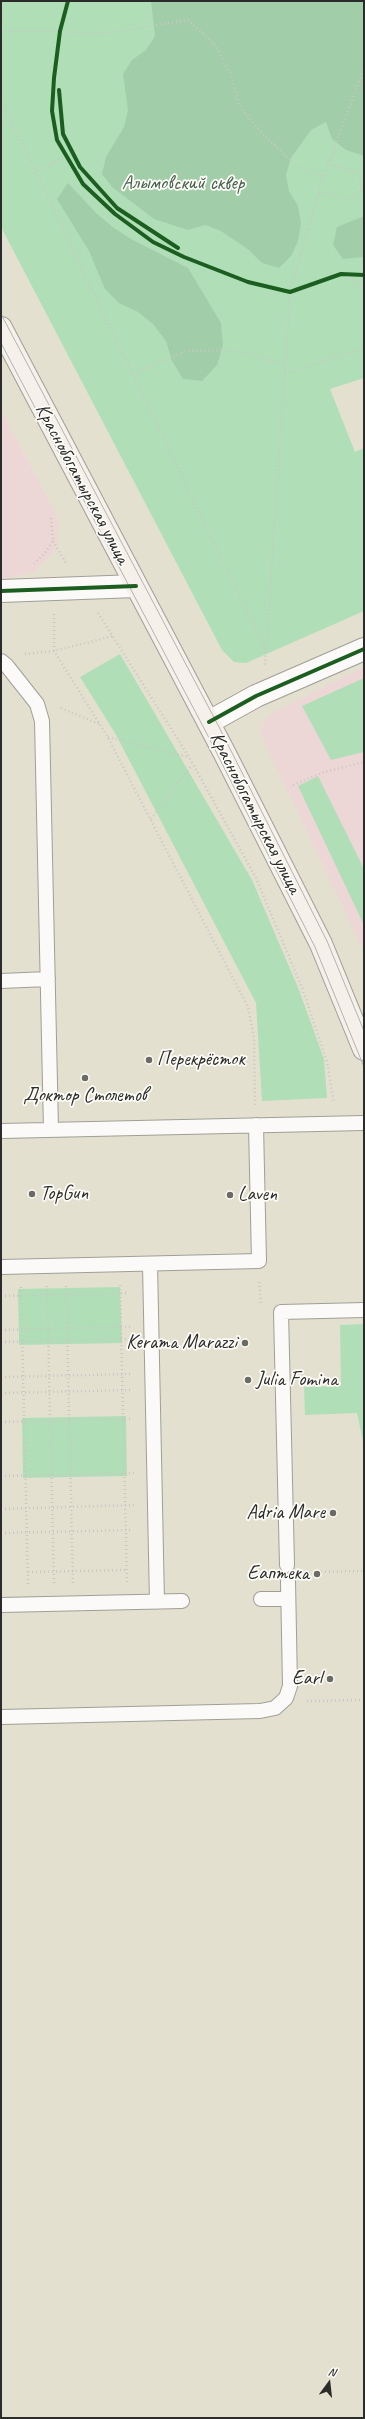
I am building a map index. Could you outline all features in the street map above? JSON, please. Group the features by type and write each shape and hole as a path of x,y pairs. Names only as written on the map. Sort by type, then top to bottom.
{"main road":[{"name":"Краснобогатырская улица","path":"1,328 209,722 321,944 364,1049"}],"street":[{"path":"1,591 136,586"},
{"path":"209,722 256,696 364,649"}],"lane":[{"path":"1,661 7,666 30,695 39,709 42,721 51,1130"},
{"path":"1,981 48,980"},
{"path":"1,1131 364,1123"},
{"path":"1,1267 259,1261 256,1125"},
{"path":"150,1264 158,1602"},
{"path":"287,1565 281,1312 364,1310"},
{"path":"1,1717 260,1711 275,1708 284,1701 290,1686 288,1581"},
{"path":"261,1599 288,1599"},
{"path":"1,1605 182,1601"}],"path":[{"path":"68,1 60,31 54,78 52,111 57,140 82,184 115,214 153,242 248,282 290,292 341,274 364,275"},
{"path":"65,39 73,1"},
{"path":"1,31 60,31 88,34 114,32 188,20 215,46 231,75 238,106 262,133 294,164 323,177"},
{"path":"266,668 290,292 327,163 364,68"},
{"path":"59,92 60,85"},
{"path":"1,100 266,651"},
{"path":"36,171 67,156"},
{"path":"76,161 80,168"},
{"path":"318,193 350,199 355,197 361,188 360,177 357,173 327,163"},
{"path":"111,202 117,208"},
{"path":"175,246 250,277 291,286 340,269 364,270"},
{"path":"341,274 364,286"},
{"path":"285,373 364,348"},
{"path":"133,374 186,351 229,350 261,357 285,365"},
{"path":"31,566 44,554 53,541 51,517"},
{"path":"53,608 54,651 107,736 249,1011 254,1036 256,1125"},
{"path":"97,612 188,757 256,878 301,984 327,1062 338,1124"},
{"path":"24,654 54,651 113,636"},
{"path":"30,695 100,724"},
{"path":"107,736 188,757"},
{"path":"293,785 324,772 364,762"},
{"path":"150,819 192,764"},
{"path":"259,1261 262,1305 269,1311 281,1312"},
{"path":"119,1264 127,1603"},
{"path":"47,1266 54,1604"},
{"path":"66,1266 74,1604"},
{"path":"21,1267 29,1604"},
{"path":"1,1296 150,1292"},
{"path":"1,1330 120,1328 151,1333"},
{"path":"1,1342 121,1340 151,1333"},
{"path":"1,1377 152,1374"},
{"path":"1,1393 153,1390"},
{"path":"1,1422 153,1419"},
{"path":"1,1476 154,1473"},
{"path":"1,1508 155,1505"},
{"path":"1,1533 156,1530"},
{"path":"28,1572 126,1570"},
{"path":"309,1572 364,1571"},
{"path":"284,1701 364,1700"}],"shaded area":[{"path":"1,410 58,518 57,548 34,572 1,579"},
{"path":"364,667 364,951 260,733 265,719 276,711"}],"green space":[{"name":"Алымовский сквер","path":"1,1 364,1 364,378 330,389 355,452 364,448 364,611 246,663 234,662 222,650 1,227"},
{"path":"151,1 364,1 364,156 346,150 332,139 326,122 311,130 291,158 286,175 289,191 298,206 301,223 298,241 291,256 279,268 262,263 249,250 221,231 205,225 188,230 154,219 112,187 102,174 106,157 124,127 128,110 123,74 132,60 146,50 155,36"},
{"path":"68,183 97,214 114,228 131,239 188,268 221,323 223,345 217,365 202,381 183,379 172,361 166,341 153,324 138,312 119,303 105,289 89,251 57,199"},
{"path":"364,216 364,257 343,259 333,245 337,227"},
{"path":"120,654 252,880 299,990 324,1059 327,1098 262,1101 256,1003 115,733 80,677"},
{"path":"364,678 364,752 331,760 302,706"},
{"path":"318,776 364,869 364,925 298,786"},
{"path":"120,1287 122,1343 19,1345 18,1289"},
{"path":"364,1324 364,1446 357,1413 305,1415 304,1387 341,1386 340,1325"},
{"path":"126,1416 127,1476 23,1478 22,1418"}],"tram line":[{"path":"1,314 219,727 327,941 364,1031"},
{"path":"1,343 207,734 315,947 364,1067"}],"cycle path":[{"path":"68,1 60,31 54,78 52,111 57,140 83,184 115,214 153,242 184,257 248,282 290,292 341,274 364,275"},
{"path":"59,90 63,134 80,167 117,208 178,248"},
{"path":"1,591 136,586"},
{"path":"209,722 256,696 364,649"}],"place":[{"name":"Перекрёсток","path":"149,1060"},
{"name":"Доктор Столетов","path":"85,1078"},
{"name":"TopGun","path":"32,1194"},
{"name":"Laven","path":"230,1195"},
{"name":"Kerama Marazzi","path":"245,1343"},
{"name":"Julia Fomina","path":"248,1380"},
{"name":"Adria Mare","path":"333,1513"},
{"name":"Еаптека","path":"317,1574"},
{"name":"Earl","path":"330,1679"}]}
